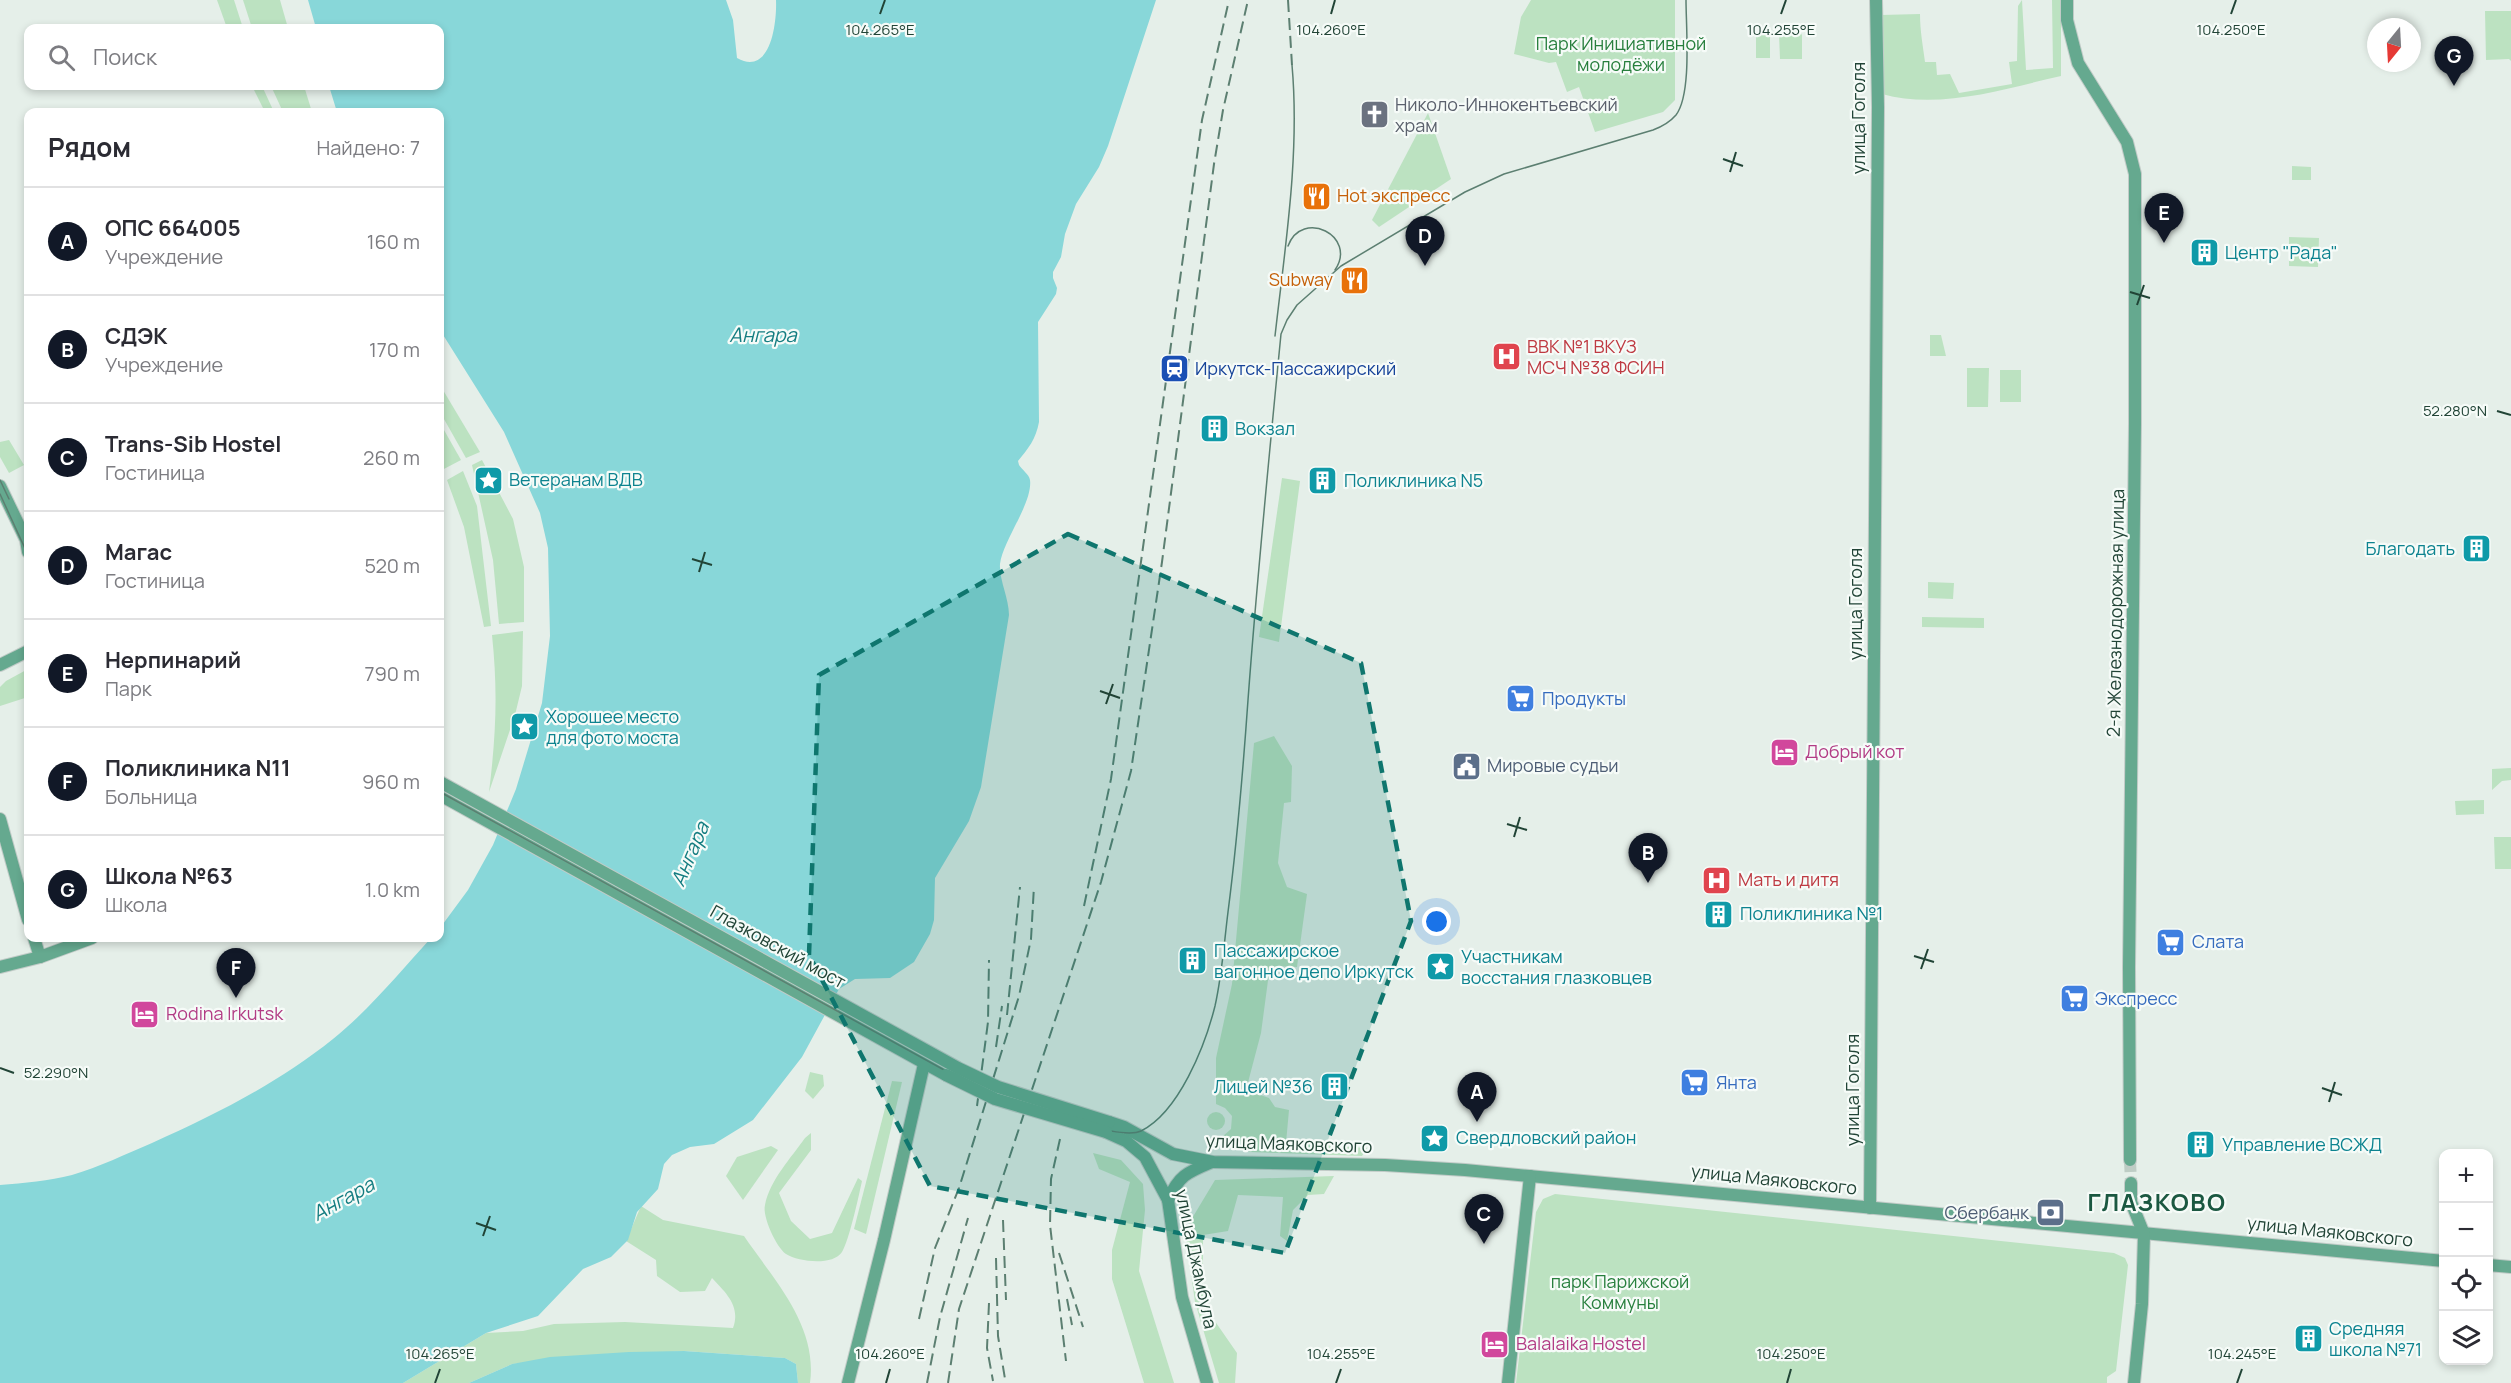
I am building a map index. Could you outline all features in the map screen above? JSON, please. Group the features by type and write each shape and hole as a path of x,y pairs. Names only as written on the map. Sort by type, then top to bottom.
{"main road":[{"name":"улица Гоголя","path":"1869,1208 1872,1133 1878,107 1876,0"},
{"name":"2-я Железнодорожная улица","path":"2067,0 2067,20 2078,63 2127,142 2134,174 2135,424 2129,979 2130,1160"},
{"path":"0,486 24,537"},
{"path":"0,665 24,653"},
{"name":"Глазковский мост","path":"444,784 967,1073 998,1087 1107,1127"},
{"name":"Глазковский мост","path":"444,797 924,1064 995,1099 1060,1120 1107,1127"},
{"path":"0,819 24,906"},
{"path":"35,942 40,957"},
{"path":"0,967 40,957 81,942"},
{"path":"848,1383 884,1240 924,1064"},
{"name":"улица Маяковского","path":"1107,1127 1124,1127 1173,1154 1214,1161 1384,1165 1530,1176 2439,1261"},
{"name":"улица Джамбула","path":"1107,1127 1146,1158 1168,1200 1182,1297 1207,1383"},
{"path":"1128,1142 1145,1140"},
{"path":"1168,1200 1175,1184 1184,1174 1214,1161"},
{"path":"1508,1383 1530,1176"},
{"path":"2131,1183 2131,1202 2144,1234 2142,1304 2134,1383"},
{"path":"2493,1265 2511,1267"}],"highlighted area":[{"path":"1068,534 1361,663 1411,921 1285,1253 930,1186 809,955 819,675"}],"green space":[{"path":"217,0 234,0 242,24 226,24"},
{"path":"243,0 280,0 287,24 251,24"},
{"name":"Парк Инициативной молодёжи","path":"1531,0 1675,0 1675,100 1663,112 1595,132 1579,87 1567,92 1556,62 1549,63 1514,54 1521,17"},
{"path":"2022,0 2026,70 2053,68 2052,0 2061,0 2061,76 1994,92 1949,99 1926,100 1882,94 1881,15 1920,14 1925,62 1936,62 1937,75 1950,74 1959,93 2012,84 2009,62 2017,61 2018,6"},
{"path":"2485,11 2511,11 2511,61 2509,59 2486,60"},
{"path":"1756,32 1767,32 1770,35 1770,58 1756,58"},
{"path":"1800,32 1802,59 1780,59 1779,34"},
{"path":"254,90 264,90 272,108 263,108"},
{"path":"273,90 305,90 311,108 281,108"},
{"path":"1428,113 1451,179 1379,227 1372,220"},
{"path":"2292,166 2311,167 2311,180 2292,180"},
{"path":"2289,237 2319,238 2318,267 2289,266"},
{"path":"1930,335 1941,335 1946,356 1930,356"},
{"path":"1967,368 1989,368 1988,407 1967,407"},
{"path":"2000,370 2021,370 2021,402 2000,402"},
{"path":"444,392 480,452 466,458 444,419"},
{"path":"444,430 461,460 444,469"},
{"path":"9,440 24,465 9,473 0,457 0,442"},
{"path":"482,460 513,519 524,567 524,622 499,624 493,560 472,465"},
{"path":"463,471 477,506 491,626 484,627 464,527 447,480"},
{"path":"1282,478 1300,481 1279,642 1259,637"},
{"path":"1928,582 1954,583 1953,599 1928,598"},
{"path":"1922,617 1984,618 1984,628 1922,627"},
{"path":"523,631 522,686 515,715 489,792 495,714 492,635"},
{"path":"24,671 24,698 0,706 0,687"},
{"path":"1274,736 1292,766 1291,802 1284,803 1278,863 1287,887 1307,894 1297,967 1275,966 1269,973 1261,1033 1246,1090 1269,1098 1275,1107 1289,1110 1286,1143 1367,1148 1362,1156 1249,1152 1250,1142 1222,1140 1222,1137 1231,1129 1232,1116 1225,1108 1216,1104 1216,1058 1232,984 1254,743"},
{"path":"2511,768 2511,780 2502,781 2492,790 2492,769"},
{"path":"2484,800 2484,814 2456,815 2455,801"},
{"path":"2494,837 2511,837 2511,869 2495,869"},
{"path":"810,1072 823,1075 824,1086 813,1099 805,1091"},
{"path":"892,1081 902,1082 866,1234 854,1229"},
{"path":"1216,1112 1222,1115 1225,1121 1222,1127 1216,1130 1210,1127 1207,1121 1210,1115"},
{"path":"811,1133 811,1150 779,1193 791,1221 810,1239 832,1233 858,1178 862,1181 845,1246 838,1256 824,1261 807,1261 786,1254 774,1238 765,1210 771,1187 776,1178"},
{"path":"771,1146 778,1150 743,1200 726,1176 737,1157"},
{"path":"1093,1153 1121,1160 1143,1184 1145,1210 1139,1271 1174,1383 1144,1383 1112,1279 1112,1250 1130,1182 1099,1169"},
{"path":"1334,1176 1324,1194 1308,1195 1293,1210 1287,1241 1280,1236 1283,1197 1238,1195 1228,1231 1203,1235 1203,1304 1237,1353 1235,1383 1219,1383 1195,1302 1185,1230 1215,1180"},
{"name":"парк Парижской Коммуны","path":"1555,1194 2114,1253 2125,1258 2128,1265 2116,1371 2107,1377 2107,1383 1516,1383 1536,1212 1543,1199"},
{"path":"641,1206 663,1220 744,1236 780,1287 801,1323 811,1362 810,1383 798,1383 796,1364 785,1358 684,1351 512,1364 469,1383 403,1383 486,1333 523,1331 554,1324 625,1322 733,1328 734,1306 712,1278 705,1291 680,1292 657,1276 656,1260 626,1241"}],"water":[{"name":"Ангара","path":"308,0 726,0 733,20 737,58 748,62 758,60 765,54 770,44 775,21 776,0 1156,0 1108,146 1099,167 1076,204 1065,234 1061,257 1053,272 1057,288 1056,294 1038,322 1039,422 1034,439 1018,461 1030,480 1030,489 1023,510 1002,554 1000,564 1009,615 981,787 969,821 935,878 934,920 930,934 914,962 890,978 855,979 839,989 802,1057 753,1120 714,1144 690,1147 672,1155 664,1164 658,1189 637,1212 628,1240 611,1257 583,1269 538,1316 486,1333 403,1383 0,1383 0,1185 72,1175 102,1164 200,1121 269,1084 312,1055 346,1028 427,942 444,942 444,923 468,890 493,845 516,789 542,703 550,636 548,548 540,513 504,432 444,336 444,108 336,108 330,90 444,90 444,24 315,24"},
{"path":"684,1351 785,1358 796,1364 798,1383 469,1383 512,1364 550,1357"}],"tunnel":[{"path":"2130,1160 2131,1183"}],"tram line":[{"path":"444,794 984,1092 1039,1112 1088,1126 1129,1133 1141,1131 1155,1122 1178,1094 1205,1040 1215,1006 1223,959 1237,833 1259,563 1281,334 1287,320 1297,305 1341,266 1465,192 1504,174 1653,130 1671,120 1681,105 1686,77 1686,0"},
{"path":"1275,336 1293,167 1292,65"},
{"path":"1288,246 1295,235 1304,229 1315,228 1325,231 1334,237 1339,247 1340,258 1335,270"},
{"path":"0,480 9,499"},
{"path":"0,494 24,546"}],"railway":[{"path":"1084,906 1111,779 1202,120 1229,0"},
{"path":"948,1383 959,1309 1101,882 1131,771 1162,562 1214,164 1223,110 1248,0"},
{"path":"1288,0 1292,65"},
{"path":"919,1319 935,1248 959,1188 1019,996 1031,939 1034,886"},
{"path":"1007,1015 1020,887"},
{"path":"977,1106 988,1022 989,960"},
{"path":"996,1047 1002,1006"},
{"path":"1060,1139 1051,1179 1050,1225 1066,1361"},
{"path":"927,1383 940,1317 968,1218"},
{"path":"1003,1220 1006,1300"},
{"path":"1059,1253 1083,1327"},
{"path":"996,1258 998,1336 1005,1379"},
{"path":"1067,1299 1072,1325"},
{"path":"989,1303 987,1348 993,1381"}],"place":[{"name":"Школа №63","path":"2454,86"},
{"name":"Николо-Иннокентьевский храм","path":"1374,115"},
{"name":"Hot экспресс","path":"1316,196"},
{"name":"Нерпинарий","path":"2164,243"},
{"name":"Центр \"Рада\"","path":"2204,253"},
{"name":"Магас","path":"1425,266"},
{"name":"Subway","path":"1354,280"},
{"name":"ВВК №1 ВКУЗ МСЧ №38 ФСИН","path":"1506,357"},
{"name":"Иркутск-Пассажирский","path":"1174,369"},
{"name":"Вокзал","path":"1214,429"},
{"name":"Ветеранам ВДВ","path":"488,480"},
{"name":"Поликлиника N5","path":"1323,481"},
{"name":"Благодать","path":"2476,549"},
{"name":"Продукты","path":"1521,699"},
{"name":"Хорошее место для фото моста","path":"525,727"},
{"name":"Добрый кот","path":"1784,752"},
{"name":"Мировые судьи","path":"1466,766"},
{"name":"Мать и дитя","path":"1717,880"},
{"name":"СДЭК","path":"1648,883"},
{"name":"Поликлиника №1","path":"1719,914"},
{"name":"Слата","path":"2171,942"},
{"name":"Пассажирское вагонное депо Иркутск","path":"1193,961"},
{"name":"Участникам восстания глазковцев","path":"1440,967"},
{"name":"Поликлиника N11","path":"236,998"},
{"name":"Экспресс","path":"2074,999"},
{"name":"Rodina Irkutsk","path":"145,1014"},
{"name":"Янта","path":"1695,1083"},
{"name":"Лицей №36","path":"1334,1087"},
{"name":"ОПС 664005","path":"1477,1122"},
{"name":"Свердловский район","path":"1435,1138"},
{"name":"Управление ВСЖД","path":"2201,1145"},
{"name":"Сбербанк","path":"2050,1213"},
{"name":"Trans-Sib Hostel","path":"1484,1244"},
{"name":"Средняя школа №71","path":"2308,1339"},
{"name":"Balalaika Hostel","path":"1495,1344"}],"district":[{"name":"ГЛАЗКОВО","path":"2157,1203"}]}
